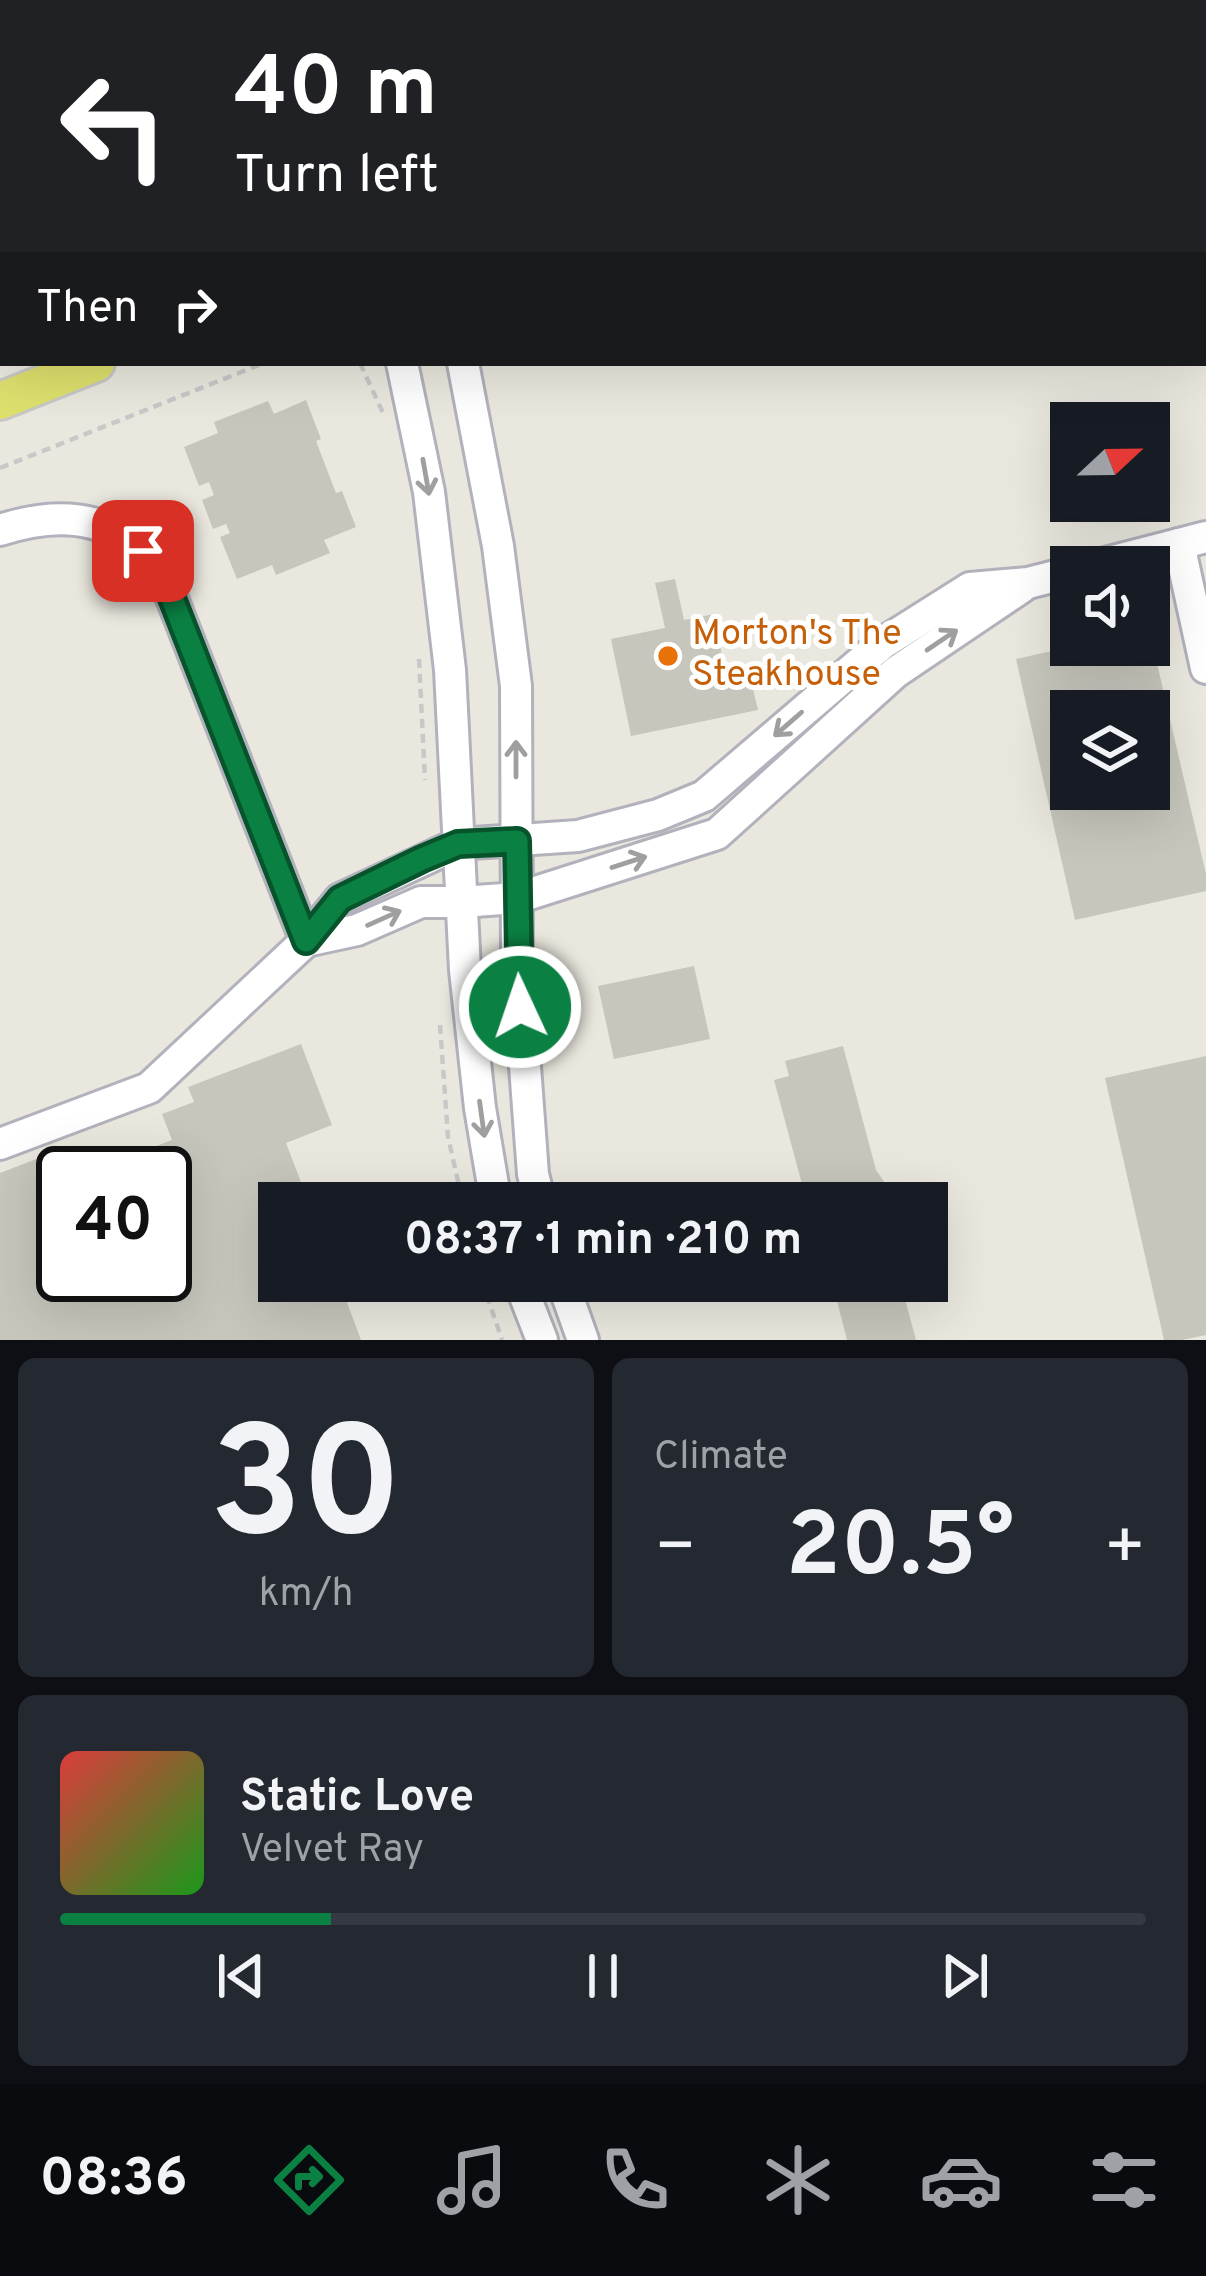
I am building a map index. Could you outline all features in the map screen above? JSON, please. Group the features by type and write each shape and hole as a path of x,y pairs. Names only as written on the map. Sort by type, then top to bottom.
{"main road":[{"path":"0,400 88,366"}],"street":[{"path":"403,366 429,492 450,670 465,970 492,1182"},
{"path":"464,366 498,546 516,686 518,959 535,1182"},
{"path":"0,530 52,518 94,524 129,540 155,563 306,941"},
{"path":"1192,541 1206,668"},
{"path":"0,1144 149,1088 306,941 340,899 458,844 578,836 658,815 704,796 883,643 970,588 1050,577"},
{"path":"306,941 357,930 421,902 517,898 717,834 896,672 1028,583"},
{"path":"527,1302 542,1340"},
{"path":"569,1302 583,1340"}],"path":[{"path":"0,468 256,366"},
{"path":"361,366 385,418"},
{"path":"418,648 426,787"},
{"path":"440,1019 448,1137 458,1182"},
{"path":"489,1302 502,1340"}],"building":[{"path":"306,400 336,493 342,491 356,527 324,540 330,553 276,575 272,565 237,579 220,537 230,533 226,524 213,529 202,500 214,495 209,482 199,486 184,447 218,433 214,422 268,401 274,414"},
{"name":"Morton's The Steakhouse","path":"675,579 684,620 714,614 726,677 749,672 758,710 631,736 611,639 665,628 655,583"},
{"path":"1050,651 1050,666 1158,666 1163,690 1050,690 1050,809 1016,659"},
{"path":"1170,719 1206,891 1075,920 1050,810 1170,810"},
{"path":"694,966 710,1039 614,1059 598,986"},
{"path":"301,1044 332,1125 286,1143 301,1182 258,1182 258,1302 347,1302 361,1340 0,1340 0,1173 36,1159 36,1302 192,1302 192,1146 156,1146 172,1140 162,1114 194,1102 188,1087"},
{"path":"843,1046 876,1170 884,1182 801,1182 774,1080 789,1076 785,1061"},
{"path":"1206,1056 1206,1335 1164,1340 1105,1078"},
{"path":"837,1302 906,1302 916,1340 847,1340"}],"place":[{"name":"Morton's The Steakhouse","path":"668,656"}],"route":[{"path":"143,551 166,583 306,941 340,899 422,859 458,844 517,841 520,1007"}]}
